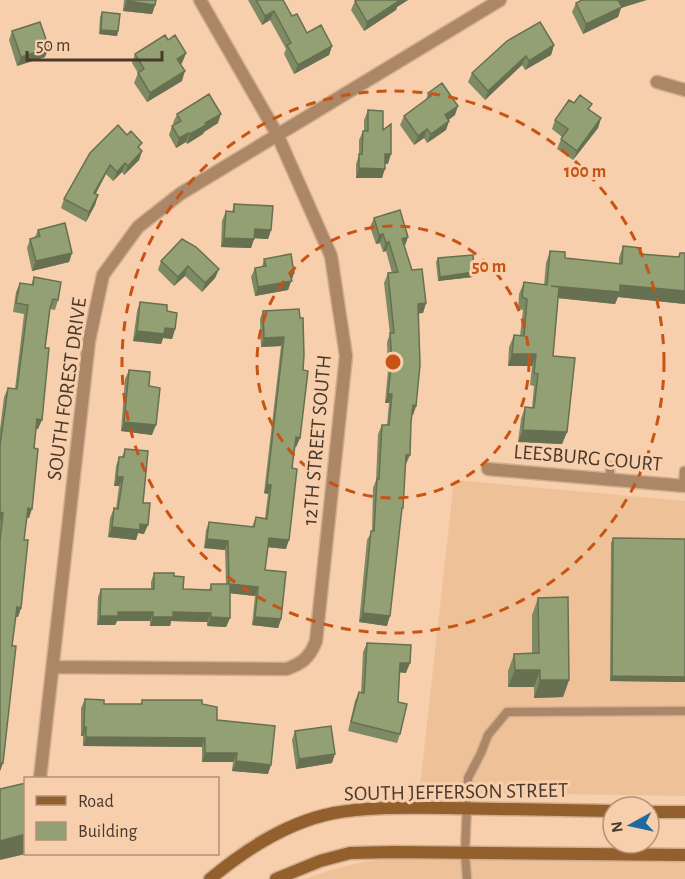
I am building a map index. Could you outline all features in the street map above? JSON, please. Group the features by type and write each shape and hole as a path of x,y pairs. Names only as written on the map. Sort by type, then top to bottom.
{"street":[{"name":"12TH STREET SOUTH","path":"53,667 286,669 306,660 316,641 346,356 331,256 277,134 200,0"},
{"name":"SOUTH FOREST DRIVE","path":"40,777 89,341 103,275 138,227 180,194 500,0"},
{"path":"659,83 685,90"},
{"name":"LEESBURG COURT","path":"488,469 684,486"},
{"name":"SOUTH JEFFERSON STREET","path":"210,879 277,832 334,813 420,808 601,811"},
{"path":"661,812 685,812"},
{"path":"276,879 320,861 350,853 685,855"}],"lane":[{"path":"610,466 610,480"},
{"path":"684,471 684,486"},
{"path":"467,879 465,852 468,778 488,735 507,712 685,711"}],"shaded area":[{"path":"454,480 685,501 685,796 499,793 419,796"},
{"path":"386,859 685,859 685,879 305,879 362,862"}],"building":[{"path":"127,0 156,0 155,5"},
{"path":"256,0 283,0 292,16 297,14 307,33 321,25 332,46 298,65 287,45 291,43 274,11 265,16"},
{"path":"582,0 618,0 622,7 586,24 576,3"},
{"path":"355,1 399,1 367,22"},
{"path":"102,12 120,14 118,31 101,30"},
{"path":"40,22 49,48 21,57 12,31"},
{"path":"540,22 554,45 529,61 526,56 488,91 472,73 507,41"},
{"path":"165,35 168,40 175,35 186,53 177,59 185,71 150,93 138,73 144,69 135,54"},
{"path":"442,83 458,106 445,115 449,121 431,134 427,129 418,136 404,116 431,96 428,93"},
{"path":"209,94 221,114 205,123 206,125 179,138 172,126 181,121 177,114"},
{"path":"580,95 592,104 588,109 601,118 577,151 561,139 568,129 555,120 569,100 574,103"},
{"path":"368,110 383,111 383,130 391,124 391,154 385,154 385,169 359,168 363,131 368,131"},
{"path":"118,125 127,135 131,131 142,143 138,147 142,151 128,166 125,163 117,172 110,165 94,193 98,195 89,212 64,199 90,153"},
{"path":"234,204 273,206 271,230 255,229 254,239 224,238 226,211 234,212"},
{"path":"400,210 408,237 402,239 412,270 422,269 426,303 418,304 420,365 416,406 413,405 411,422 410,455 406,455 403,508 390,616 363,613 371,531 374,531 382,425 389,425 392,394 388,394 392,360 390,333 394,333 388,273 398,272 389,242 386,243 383,234 379,235 374,218"},
{"path":"65,223 72,253 36,261 30,239 40,236 38,230"},
{"path":"182,239 196,247 219,269 205,283 188,266 178,277 161,261"},
{"path":"623,246 641,248 640,254 679,257 680,253 685,253 685,291 620,285 620,292 551,286 559,287 553,356 575,358 567,432 523,430 525,407 534,408 538,374 534,373 536,354 512,354 514,335 524,336 527,299 522,297 524,282 547,285 550,251 565,252 565,258 622,264"},
{"path":"291,254 294,273 290,274 292,281 258,287 255,268 266,266 264,259"},
{"path":"473,255 474,272 440,277 438,258"},
{"path":"34,277 61,282 58,300 53,299 50,308 45,348 49,348 42,420 37,419 34,448 38,449 32,509 28,508 24,540 28,540 21,608 17,607 12,646 16,646 3,763 0,763 0,541 3,513 0,512 0,445 8,388 17,389 28,305 16,303 20,283 33,285"},
{"path":"140,302 167,305 167,311 177,313 175,329 165,328 164,334 137,331"},
{"path":"299,309 300,318 303,318 303,370 308,371 300,438 296,437 292,468 297,469 289,540 269,538 265,570 286,572 281,619 255,617 258,587 230,584 230,618 211,617 211,613 173,612 173,617 153,617 153,612 118,612 118,616 100,616 101,589 154,589 154,573 174,573 174,576 184,577 183,589 211,590 211,584 229,584 228,541 207,539 209,522 254,527 256,517 267,519 271,485 267,484 284,337 264,338 263,311"},
{"path":"129,370 150,372 149,386 160,388 156,425 124,422"},
{"path":"125,449 148,451 143,503 150,503 148,525 140,524 140,530 112,527 114,508 118,509 123,477 117,477 119,457 124,457"},
{"path":"613,538 685,539 685,677 612,676"},
{"path":"568,597 569,680 540,680 540,670 515,670 514,654 539,653 538,598"},
{"path":"367,643 411,645 410,663 400,663 398,702 407,704 400,734 351,722 359,692 364,693"},
{"path":"85,699 104,700 104,704 142,704 142,700 202,700 202,704 217,707 217,720 275,726 271,765 236,761 237,753 205,753 205,738 86,737"},
{"path":"331,726 335,754 299,759 295,731"},
{"path":"24,783 24,835 0,841 0,789"}]}
